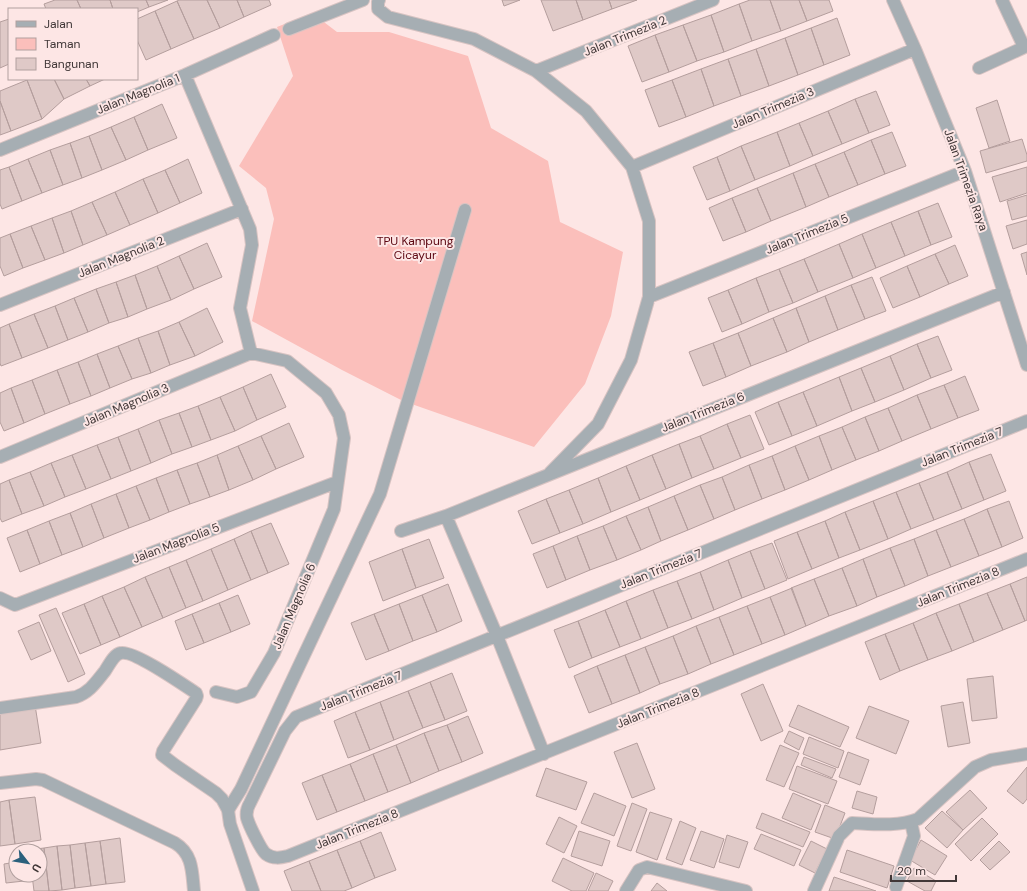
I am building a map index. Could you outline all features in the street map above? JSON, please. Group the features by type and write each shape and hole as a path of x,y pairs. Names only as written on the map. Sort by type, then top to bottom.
{"street":[{"path":"289,29 363,0"},
{"path":"379,0 378,9 388,17 474,39 536,71 586,111 632,167 649,221 649,297 631,360 598,424 550,473"},
{"name":"Jalan Trimezia 2","path":"536,71 713,0"},
{"name":"Jalan Trimezia Raya","path":"893,0 915,49 965,171 1027,365"},
{"path":"979,68 1026,46 1002,0"},
{"name":"Jalan Magnolia 1","path":"0,150 185,75 274,35"},
{"name":"Jalan Trimezia 3","path":"632,167 915,49"},
{"path":"185,75 250,229 252,245 240,308 251,352"},
{"name":"Jalan Trimezia 5","path":"649,297 965,171"},
{"name":"Jalan Magnolia 2","path":"0,305 242,209"},
{"path":"228,810 240,788 380,494 465,210"},
{"name":"Jalan Trimezia 6","path":"402,531 446,516 1004,292"},
{"name":"Jalan Magnolia 3","path":"0,457 251,352"},
{"name":"Jalan Magnolia 6","path":"216,692 237,697 251,692 274,653 334,509 344,438 339,415 326,393 286,361 251,352"},
{"name":"Jalan Trimezia 7","path":"288,856 280,858 265,853 247,819 246,810 285,731 296,717 1027,421"},
{"name":"Jalan Magnolia 5","path":"0,598 15,605 337,482"},
{"path":"446,516 497,636 544,754"},
{"name":"Jalan Trimezia 8","path":"288,856 1027,559"},
{"path":"0,708 76,697 84,694 99,679 118,654 128,653 162,672 196,694 196,699 163,750 162,755 220,796 228,810 230,824 253,891"},
{"path":"814,891 839,836 852,822 873,824 910,822 918,819 974,767 991,760 1027,754"},
{"path":"0,783 36,779 44,780 175,843 184,850 190,860 194,891"},
{"path":"896,887 914,836 910,822"},
{"path":"626,891 639,870 646,867 746,891"}],"green space":[{"name":"TPU Kampung Cicayur","path":"312,13 337,32 389,32 468,56 491,128 548,161 560,222 623,252 611,316 585,384 534,447 403,401 252,321 274,219 266,188 239,166 293,76 277,27"}],"building":[{"path":"55,0 77,0 81,8 46,8 44,4"},
{"path":"77,0 110,0 113,8 81,8"},
{"path":"110,0 146,0 149,7 138,12 138,8 113,8"},
{"path":"146,0 168,0 149,7"},
{"path":"207,0 220,28 194,39 177,1"},
{"path":"207,0 237,0 244,17 220,28"},
{"path":"237,0 269,0 271,5 244,17"},
{"path":"502,0 520,0 504,6"},
{"path":"541,0 576,0 583,20 553,31"},
{"path":"576,0 609,0 612,9 583,20"},
{"path":"609,0 637,0 612,9"},
{"path":"750,0 770,0 781,31 752,41 739,4"},
{"path":"770,0 799,0 807,21 781,31"},
{"path":"799,0 829,0 833,11 807,21"},
{"path":"177,1 194,39 171,49 155,11"},
{"path":"739,4 752,41 724,52 711,15"},
{"path":"155,11 171,49 146,60 138,42 138,19"},
{"path":"711,15 724,52 697,61 683,25"},
{"path":"837,18 850,55 824,65 811,28"},
{"path":"8,19 8,64 0,68 0,22"},
{"path":"683,25 697,61 669,72 655,35"},
{"path":"811,28 824,65 798,75 785,38"},
{"path":"655,35 669,72 642,82 628,46"},
{"path":"785,38 798,75 769,86 756,49"},
{"path":"756,49 769,86 741,96 728,59"},
{"path":"728,59 741,96 714,106 701,69"},
{"path":"701,69 714,106 686,117 672,80"},
{"path":"27,80 54,80 64,99 42,119"},
{"path":"27,80 42,119 11,131 0,101 0,91"},
{"path":"54,80 87,80 90,86 64,99"},
{"path":"87,80 103,80 90,86"},
{"path":"672,80 686,117 659,127 645,90"},
{"path":"876,91 890,125 869,133 855,99"},
{"path":"855,99 869,133 842,144 828,111"},
{"path":"997,100 1010,141 989,148 976,108"},
{"path":"0,101 11,131 0,135"},
{"path":"162,104 177,138 148,150 134,117"},
{"path":"828,111 842,144 813,156 799,123"},
{"path":"134,117 148,150 126,160 111,127"},
{"path":"799,123 813,156 790,166 777,132"},
{"path":"111,127 126,160 102,170 89,136"},
{"path":"777,132 790,166 755,180 741,146"},
{"path":"892,132 906,166 885,174 871,140"},
{"path":"89,136 102,170 82,178 70,143"},
{"path":"1022,139 1027,155 1027,161 986,173 980,151"},
{"path":"871,140 885,174 858,185 844,152"},
{"path":"70,143 82,178 63,185 50,150"},
{"path":"741,146 755,180 730,191 717,157"},
{"path":"50,150 63,185 42,193 28,159"},
{"path":"844,152 858,185 829,197 815,164"},
{"path":"717,157 730,191 707,200 693,167"},
{"path":"28,159 42,193 22,201 9,167"},
{"path":"188,159 202,193 180,203 165,170"},
{"path":"815,164 829,197 806,207 793,173"},
{"path":"9,167 22,201 2,209 0,204 0,170"},
{"path":"1027,167 1027,193 1000,202 992,177"},
{"path":"165,170 180,203 158,213 143,179"},
{"path":"793,173 806,207 771,221 757,188"},
{"path":"143,179 158,213 130,225 115,192"},
{"path":"757,188 771,221 746,232 732,198"},
{"path":"115,192 130,225 107,235 92,202"},
{"path":"1027,195 1027,216 1012,220 1007,201"},
{"path":"732,198 746,232 723,241 709,208"},
{"path":"92,202 107,235 83,245 71,211"},
{"path":"938,203 952,237 931,245 918,211"},
{"path":"71,211 83,245 64,253 52,218"},
{"path":"918,211 931,245 905,256 891,222"},
{"path":"52,218 64,253 45,260 31,226"},
{"path":"1027,220 1027,244 1013,249 1006,226"},
{"path":"891,222 905,256 876,268 862,234"},
{"path":"31,226 45,260 23,268 10,234"},
{"path":"10,234 23,268 4,276 0,266 0,238"},
{"path":"862,234 876,268 853,278 839,244"},
{"path":"207,243 222,277 194,289 179,256"},
{"path":"839,244 853,278 818,292 804,259"},
{"path":"955,245 968,276 949,284 935,254"},
{"path":"1027,252 1027,275 1021,254"},
{"path":"935,254 949,284 920,297 907,266"},
{"path":"179,256 194,289 171,300 157,266"},
{"path":"804,259 818,292 793,303 779,269"},
{"path":"157,266 171,300 147,309 135,275"},
{"path":"907,266 920,297 893,308 880,278"},
{"path":"779,269 793,303 769,312 756,278"},
{"path":"135,275 147,309 128,317 116,282"},
{"path":"872,277 886,311 865,319 851,285"},
{"path":"756,278 769,312 742,324 728,290"},
{"path":"116,282 128,317 109,323 96,289"},
{"path":"851,285 865,319 838,330 825,296"},
{"path":"96,289 109,323 88,332 74,298"},
{"path":"728,290 742,324 722,332 708,298"},
{"path":"825,296 838,330 809,342 796,308"},
{"path":"74,298 88,332 68,340 55,306"},
{"path":"55,306 68,340 48,348 34,314"},
{"path":"207,308 223,342 195,356 179,322"},
{"path":"796,308 809,342 787,352 773,318"},
{"path":"34,314 48,348 22,358 9,324"},
{"path":"773,318 787,352 751,366 738,333"},
{"path":"179,322 195,356 170,365 158,331"},
{"path":"9,324 22,358 1,366 0,328"},
{"path":"158,331 170,365 151,373 138,338"},
{"path":"738,333 751,366 726,377 713,343"},
{"path":"938,336 952,370 931,378 917,344"},
{"path":"138,338 151,373 132,379 118,346"},
{"path":"713,343 726,377 703,386 689,352"},
{"path":"917,344 931,378 904,390 890,356"},
{"path":"118,346 132,379 110,388 97,354"},
{"path":"97,354 110,388 91,396 78,362"},
{"path":"890,356 904,390 875,402 861,368"},
{"path":"78,362 91,396 70,404 57,370"},
{"path":"861,368 875,402 852,411 839,377"},
{"path":"57,370 70,404 45,414 32,380"},
{"path":"271,374 286,407 257,420 243,387"},
{"path":"965,376 979,410 958,418 944,385"},
{"path":"839,377 852,411 817,426 803,392"},
{"path":"32,380 45,414 24,423 11,388"},
{"path":"944,385 958,418 931,429 917,395"},
{"path":"243,387 257,420 235,431 220,397"},
{"path":"11,388 24,423 4,431 0,422 0,393"},
{"path":"803,392 817,426 792,436 778,402"},
{"path":"917,395 931,429 902,441 888,408"},
{"path":"220,397 235,431 211,440 198,406"},
{"path":"778,402 792,436 769,445 755,412"},
{"path":"198,406 211,440 192,447 179,413"},
{"path":"888,408 902,441 879,451 865,417"},
{"path":"179,413 192,447 172,454 159,420"},
{"path":"750,415 764,449 741,458 727,424"},
{"path":"865,417 879,451 856,460 842,427"},
{"path":"159,420 172,454 151,463 138,429"},
{"path":"289,423 304,457 276,469 261,436"},
{"path":"727,424 741,458 714,469 700,436"},
{"path":"842,427 856,460 832,470 819,436"},
{"path":"138,429 151,463 131,471 118,437"},
{"path":"261,436 276,469 253,480 238,446"},
{"path":"700,436 714,469 692,478 679,444"},
{"path":"819,436 832,470 809,480 795,446"},
{"path":"118,437 131,471 111,479 97,445"},
{"path":"679,444 692,478 666,489 652,455"},
{"path":"97,445 111,479 86,489 72,455"},
{"path":"238,446 253,480 229,490 217,455"},
{"path":"795,446 809,480 785,490 772,456"},
{"path":"991,454 1006,491 984,500 969,462"},
{"path":"72,455 86,489 65,497 51,463"},
{"path":"217,455 229,490 210,497 197,463"},
{"path":"652,455 666,489 640,500 626,466"},
{"path":"772,456 785,490 762,499 749,465"},
{"path":"969,462 984,500 962,509 947,472"},
{"path":"51,463 65,497 44,506 30,472"},
{"path":"197,463 210,497 190,504 177,470"},
{"path":"749,465 762,499 735,510 722,477"},
{"path":"626,466 640,500 611,512 598,478"},
{"path":"177,470 190,504 169,512 156,478"},
{"path":"30,472 44,506 22,514 9,480"},
{"path":"947,472 962,509 934,520 919,483"},
{"path":"722,477 735,510 714,519 700,485"},
{"path":"156,478 169,512 150,520 136,486"},
{"path":"598,478 611,512 583,524 569,490"},
{"path":"9,480 22,514 2,522 0,518 0,484"},
{"path":"919,483 934,520 911,529 896,492"},
{"path":"700,485 714,519 688,530 674,496"},
{"path":"136,486 150,520 129,528 116,494"},
{"path":"569,490 583,524 560,533 546,499"},
{"path":"896,492 911,529 888,539 873,501"},
{"path":"116,494 129,528 104,538 91,504"},
{"path":"674,496 688,530 661,541 648,507"},
{"path":"546,499 560,533 532,544 518,511"},
{"path":"873,501 888,539 860,550 845,512"},
{"path":"1009,501 1023,538 1002,547 987,509"},
{"path":"91,504 104,538 83,547 70,513"},
{"path":"648,507 661,541 641,550 626,516"},
{"path":"987,509 1002,547 979,556 964,519"},
{"path":"845,512 860,550 839,558 825,521"},
{"path":"70,513 83,547 62,555 49,521"},
{"path":"626,516 641,550 617,560 603,526"},
{"path":"964,519 979,556 951,567 936,530"},
{"path":"49,521 62,555 40,564 27,530"},
{"path":"825,521 839,558 812,569 797,532"},
{"path":"271,523 289,564 268,573 251,531"},
{"path":"603,526 617,560 590,570 577,536"},
{"path":"27,530 40,564 20,572 7,538"},
{"path":"936,530 951,567 928,576 914,539"},
{"path":"251,531 268,573 251,580 234,539"},
{"path":"797,532 812,569 788,579 774,541"},
{"path":"577,536 590,570 566,580 553,546"},
{"path":"234,539 251,580 228,590 211,549"},
{"path":"429,539 444,578 416,588 402,549"},
{"path":"914,539 928,576 905,586 890,548"},
{"path":"772,543 787,580 765,589 750,551"},
{"path":"553,546 566,580 547,588 533,554"},
{"path":"890,548 905,586 877,597 863,559"},
{"path":"211,549 228,590 203,601 186,560"},
{"path":"402,549 416,588 383,601 369,562"},
{"path":"750,551 765,589 742,598 728,560"},
{"path":"863,559 877,597 857,606 842,568"},
{"path":"186,560 203,601 186,608 169,567"},
{"path":"728,560 742,598 714,610 700,572"},
{"path":"169,567 186,608 163,618 145,577"},
{"path":"842,568 857,606 829,616 814,579"},
{"path":"700,572 714,610 692,619 677,581"},
{"path":"145,577 163,618 142,627 124,587"},
{"path":"1027,577 1027,620 1025,621 1010,584"},
{"path":"814,579 829,616 806,626 791,588"},
{"path":"677,581 692,619 668,628 653,590"},
{"path":"448,584 462,621 437,632 422,595"},
{"path":"1010,584 1025,621 1003,630 987,593"},
{"path":"124,587 142,627 120,637 102,596"},
{"path":"792,588 806,626 785,635 770,597"},
{"path":"653,590 668,628 641,639 626,601"},
{"path":"987,593 1003,630 974,642 959,604"},
{"path":"238,595 250,624 231,632 219,603"},
{"path":"422,595 437,632 413,641 399,604"},
{"path":"102,596 120,637 101,645 84,604"},
{"path":"770,597 785,635 762,644 747,606"},
{"path":"626,601 641,639 620,647 605,610"},
{"path":"219,603 231,632 204,643 192,614"},
{"path":"84,604 101,645 80,654 62,613"},
{"path":"399,604 413,641 389,651 374,614"},
{"path":"959,604 974,642 952,651 936,613"},
{"path":"747,606 762,644 734,655 719,617"},
{"path":"56,608 85,674 68,682 39,615"},
{"path":"605,610 620,647 592,658 578,621"},
{"path":"936,613 952,651 928,660 913,623"},
{"path":"192,614 204,643 186,650 175,621"},
{"path":"374,614 389,651 366,660 351,623"},
{"path":"719,617 734,655 711,664 696,626"},
{"path":"578,621 592,658 569,668 554,630"},
{"path":"39,622 51,651 31,660 18,631"},
{"path":"913,623 928,660 900,671 885,634"},
{"path":"696,626 711,664 688,674 673,636"},
{"path":"885,634 900,671 880,680 865,642"},
{"path":"673,636 688,674 660,684 645,647"},
{"path":"645,647 660,684 640,693 625,655"},
{"path":"625,655 640,693 612,704 597,666"},
{"path":"597,666 612,704 589,713 574,676"},
{"path":"452,673 467,711 445,720 430,682"},
{"path":"993,676 997,718 972,721 967,679"},
{"path":"430,682 445,720 423,728 408,691"},
{"path":"763,684 783,731 761,741 741,694"},
{"path":"408,691 423,728 394,740 380,702"},
{"path":"380,702 394,740 370,750 355,712"},
{"path":"963,702 970,743 948,747 941,706"},
{"path":"35,705 41,743 0,750 0,710"},
{"path":"798,705 849,727 840,747 789,726"},
{"path":"869,706 909,721 896,754 856,738"},
{"path":"355,712 370,750 348,758 334,721"},
{"path":"468,716 483,753 462,762 447,725"},
{"path":"447,725 462,762 439,771 424,733"},
{"path":"789,731 804,738 799,750 784,742"},
{"path":"424,733 439,771 411,783 396,745"},
{"path":"809,737 844,751 838,768 803,754"},
{"path":"637,743 655,789 632,798 614,752"},
{"path":"396,745 411,783 388,792 373,754"},
{"path":"780,745 799,753 784,787 766,780"},
{"path":"848,752 869,760 860,785 839,777"},
{"path":"373,754 388,792 365,801 350,764"},
{"path":"804,757 836,769 832,778 801,765"},
{"path":"350,764 365,801 337,812 322,775"},
{"path":"797,766 837,781 828,804 789,789"},
{"path":"1027,767 1027,799 1023,804 1007,791"},
{"path":"546,768 587,782 576,810 536,796"},
{"path":"322,775 337,812 317,820 302,783"},
{"path":"970,790 987,808 963,830 946,812"},
{"path":"857,791 877,797 873,814 852,808"},
{"path":"594,793 626,806 614,836 581,823"},
{"path":"793,793 821,805 811,830 782,818"},
{"path":"35,797 41,840 15,843 9,800"},
{"path":"9,800 15,843 8,843 8,845 0,846 0,802"},
{"path":"632,803 647,809 631,851 617,846"},
{"path":"825,805 845,813 835,839 815,832"},
{"path":"942,811 963,830 947,848 925,828"},
{"path":"650,812 672,819 657,860 636,852"},
{"path":"762,813 810,832 803,847 756,828"},
{"path":"559,817 577,826 564,853 546,844"},
{"path":"982,818 998,834 971,861 955,844"},
{"path":"680,821 696,828 682,865 666,859"},
{"path":"579,831 610,841 602,866 571,856"},
{"path":"701,831 724,839 714,868 690,860"},
{"path":"381,832 396,870 375,878 360,841"},
{"path":"761,834 801,850 794,866 754,849"},
{"path":"727,835 748,842 739,868 719,862"},
{"path":"120,838 125,882 106,884 100,841"},
{"path":"921,840 947,856 935,875 910,860"},
{"path":"100,841 106,884 91,886 85,843"},
{"path":"360,841 375,878 352,888 337,850"},
{"path":"811,841 827,849 815,873 799,865"},
{"path":"999,841 1010,852 990,870 980,860"},
{"path":"85,843 91,886 75,888 70,845"},
{"path":"70,845 75,888 62,890 57,846"},
{"path":"57,846 62,890 49,891 48,847"},
{"path":"337,850 352,888 344,891 321,891 309,861"},
{"path":"847,850 894,866 887,888 840,872"},
{"path":"563,858 594,873 586,891 572,891 552,881"},
{"path":"309,861 321,891 292,891 284,871"},
{"path":"8,863 8,883 6,883 4,864"},
{"path":"914,868 936,881 931,891 925,891 907,881"},
{"path":"596,873 613,881 608,891 588,891"},
{"path":"834,877 876,891 829,891"},
{"path":"48,882 49,891 34,891 33,883"},
{"path":"657,883 667,891 651,891"}]}
